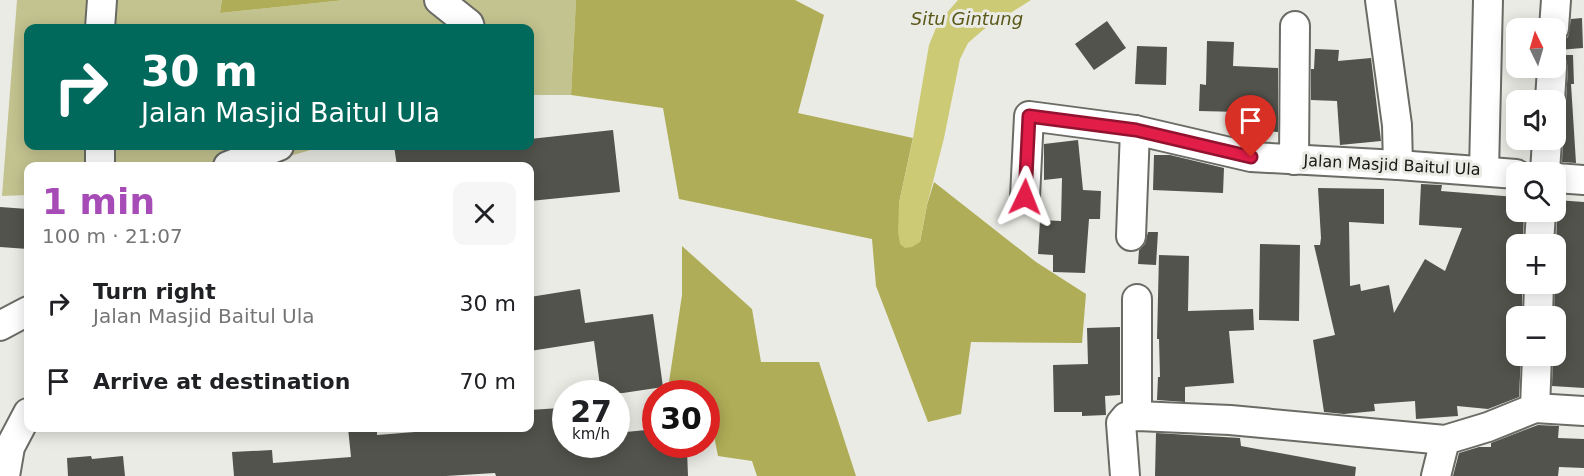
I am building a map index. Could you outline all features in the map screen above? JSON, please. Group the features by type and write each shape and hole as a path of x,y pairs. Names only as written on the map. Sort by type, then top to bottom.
{"street":[{"path":"100,24 102,0"},
{"path":"439,0 469,24"},
{"path":"1380,0 1397,125 1398,165"},
{"path":"1484,171 1488,0"},
{"path":"1555,18 1556,0"},
{"path":"1294,159 1295,26"},
{"name":"Jalan Masjid Baitul Ula","path":"1025,197 1029,116 1136,130 1251,157 1506,173"},
{"path":"1131,236 1136,130"},
{"path":"238,162 269,150"},
{"path":"1566,179 1584,180"},
{"path":"1137,298 1137,416"},
{"path":"0,326 24,313"},
{"path":"1535,408 1537,366"},
{"path":"1125,476 1121,423 1126,417 1230,420 1445,440 1488,427 1535,408 1584,411"},
{"path":"5,476 10,447 24,421"},
{"path":"1436,476 1445,440"}],"green space":[{"path":"17,0 222,0 220,13 345,0 576,0 571,95 534,95 534,24 24,24 24,150 310,150 270,162 24,162 24,195 2,196"}],"shaded area":[{"path":"222,0 345,0 220,13"},
{"path":"576,0 795,0 824,15 798,113 913,138 899,203 920,242 934,182 1036,262 1086,294 1082,343 971,342 961,414 928,422 876,286 872,239 679,199 663,108 571,95"},
{"path":"682,246 752,309 761,362 819,362 856,476 757,476 752,461 720,456 720,380 669,380 682,295"}],"water":[{"name":"Situ Gintung","path":"958,0 1031,0 983,30 968,43 960,59 920,242 905,248 900,244 898,232 899,203 929,45 938,23"}],"building":[{"path":"1582,18 1583,48 1566,49 1571,19"},
{"path":"1107,21 1126,48 1094,70 1075,44"},
{"path":"1207,41 1234,42 1233,66 1278,68 1278,132 1239,130 1240,112 1199,111 1200,84 1206,85"},
{"path":"1137,46 1167,47 1166,85 1135,84"},
{"path":"1315,49 1339,50 1338,61 1371,58 1381,141 1340,145 1337,101 1311,100 1311,69 1314,69"},
{"path":"1566,55 1573,55 1574,84 1571,84 1576,163 1562,162 1563,150 1566,150 1568,68"},
{"path":"613,130 620,192 534,201 534,162 396,162 395,150 534,150 534,139"},
{"path":"1078,140 1083,190 1101,191 1100,219 1089,219 1085,273 1053,272 1053,255 1038,254 1040,220 1061,221 1062,178 1044,180 1044,144"},
{"path":"1154,155 1170,155 1224,168 1223,193 1153,190"},
{"path":"1421,184 1442,185 1441,191 1506,196 1506,222 1524,222 1523,234 1506,234 1506,294 1522,294 1522,306 1506,306 1506,366 1521,366 1519,397 1488,409 1457,406 1458,416 1416,419 1415,401 1374,404 1375,411 1344,414 1324,412 1313,340 1335,335 1314,245 1320,245 1321,238 1318,188 1384,189 1384,224 1349,222 1350,286 1360,284 1361,291 1389,285 1394,313 1425,259 1445,271 1462,228 1419,225"},
{"path":"1566,201 1584,202 1584,388 1552,386 1553,366 1566,366 1566,306 1554,306 1555,294 1566,294 1566,234 1556,234 1557,222 1566,222"},
{"path":"0,207 24,209 24,249 0,247"},
{"path":"1148,232 1158,232 1156,265 1138,264 1139,250 1145,244"},
{"path":"1260,244 1300,245 1299,321 1259,320"},
{"path":"1159,255 1189,256 1188,311 1253,309 1254,330 1229,331 1234,383 1185,387 1185,402 1157,400 1158,377 1160,377 1159,339 1157,339"},
{"path":"580,289 585,323 653,314 662,380 642,380 642,390 630,392 630,380 599,380 594,341 534,350 534,296"},
{"path":"1120,327 1120,395 1105,396 1106,415 1082,416 1082,412 1054,412 1053,365 1088,364 1087,328"},
{"path":"552,409 552,458 630,458 630,432 642,430 642,458 687,458 688,476 496,476 495,473 446,476 234,476 232,452 272,450 273,463 351,457 348,432 377,432 377,435 415,432 534,432 534,410"},
{"path":"1538,425 1559,426 1558,438 1584,439 1584,468 1559,467 1558,476 1453,476 1459,453 1479,447 1491,447 1491,443"},
{"path":"1156,433 1240,438 1241,446 1356,467 1355,476 1155,476"},
{"path":"91,456 92,459 123,456 125,476 68,476 67,458"}],"route":[{"path":"1025,197 1029,116 1136,130 1251,157"}]}
